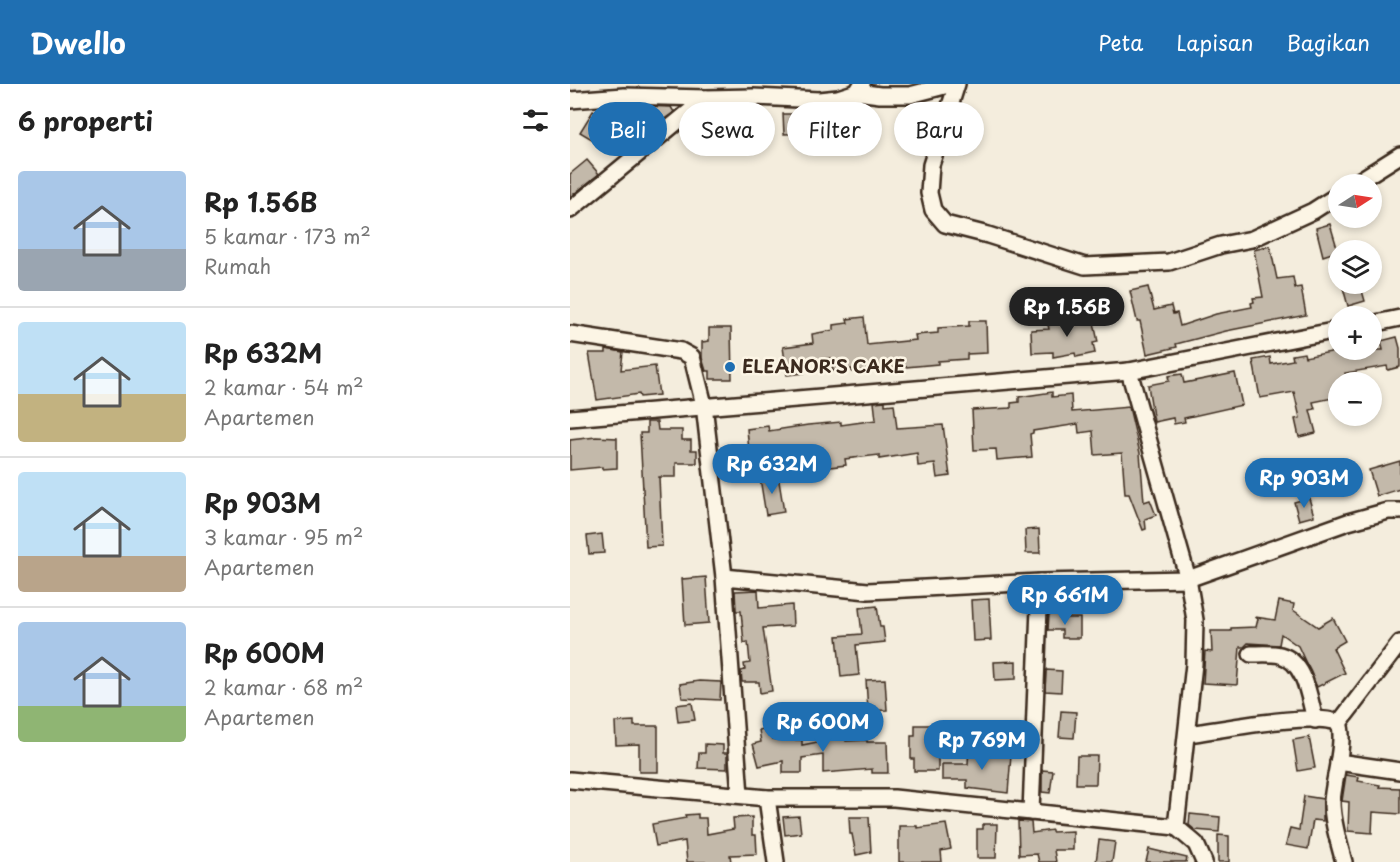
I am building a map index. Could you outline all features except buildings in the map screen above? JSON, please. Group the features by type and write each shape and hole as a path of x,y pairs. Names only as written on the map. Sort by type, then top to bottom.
{"street":[{"path":"570,100 622,90 706,98 753,97 819,100 838,98 859,88 880,95 910,95 952,84"},
{"path":"957,84 931,165 929,193 933,210 945,224 988,235 1085,266 1169,261 1221,245 1252,239 1313,211 1328,201"},
{"path":"570,210 706,98"},
{"path":"1370,174 1400,155"},
{"path":"1382,322 1400,318"},
{"path":"570,418 1129,371 1328,332"},
{"path":"570,334 681,351 692,357 704,405 724,576 740,795"},
{"path":"1129,371 1188,579 1195,620 1194,664 1176,826"},
{"path":"724,576 868,591 1040,582 1188,579 1348,522 1388,511 1400,511"},
{"path":"1031,812 1040,582"},
{"path":"1339,723 1400,643"},
{"path":"1251,654 1277,655 1294,663 1302,675 1314,720"},
{"path":"1187,734 1294,720 1339,723"},
{"path":"1339,723 1341,728 1332,806 1344,862"},
{"path":"1338,762 1400,771"},
{"path":"570,780 767,798 894,798 1176,826 1196,844 1204,862"},
{"path":"767,798 776,862"}],"place":[{"name":"ELEANOR'S CAKE","path":"730,367"}]}
